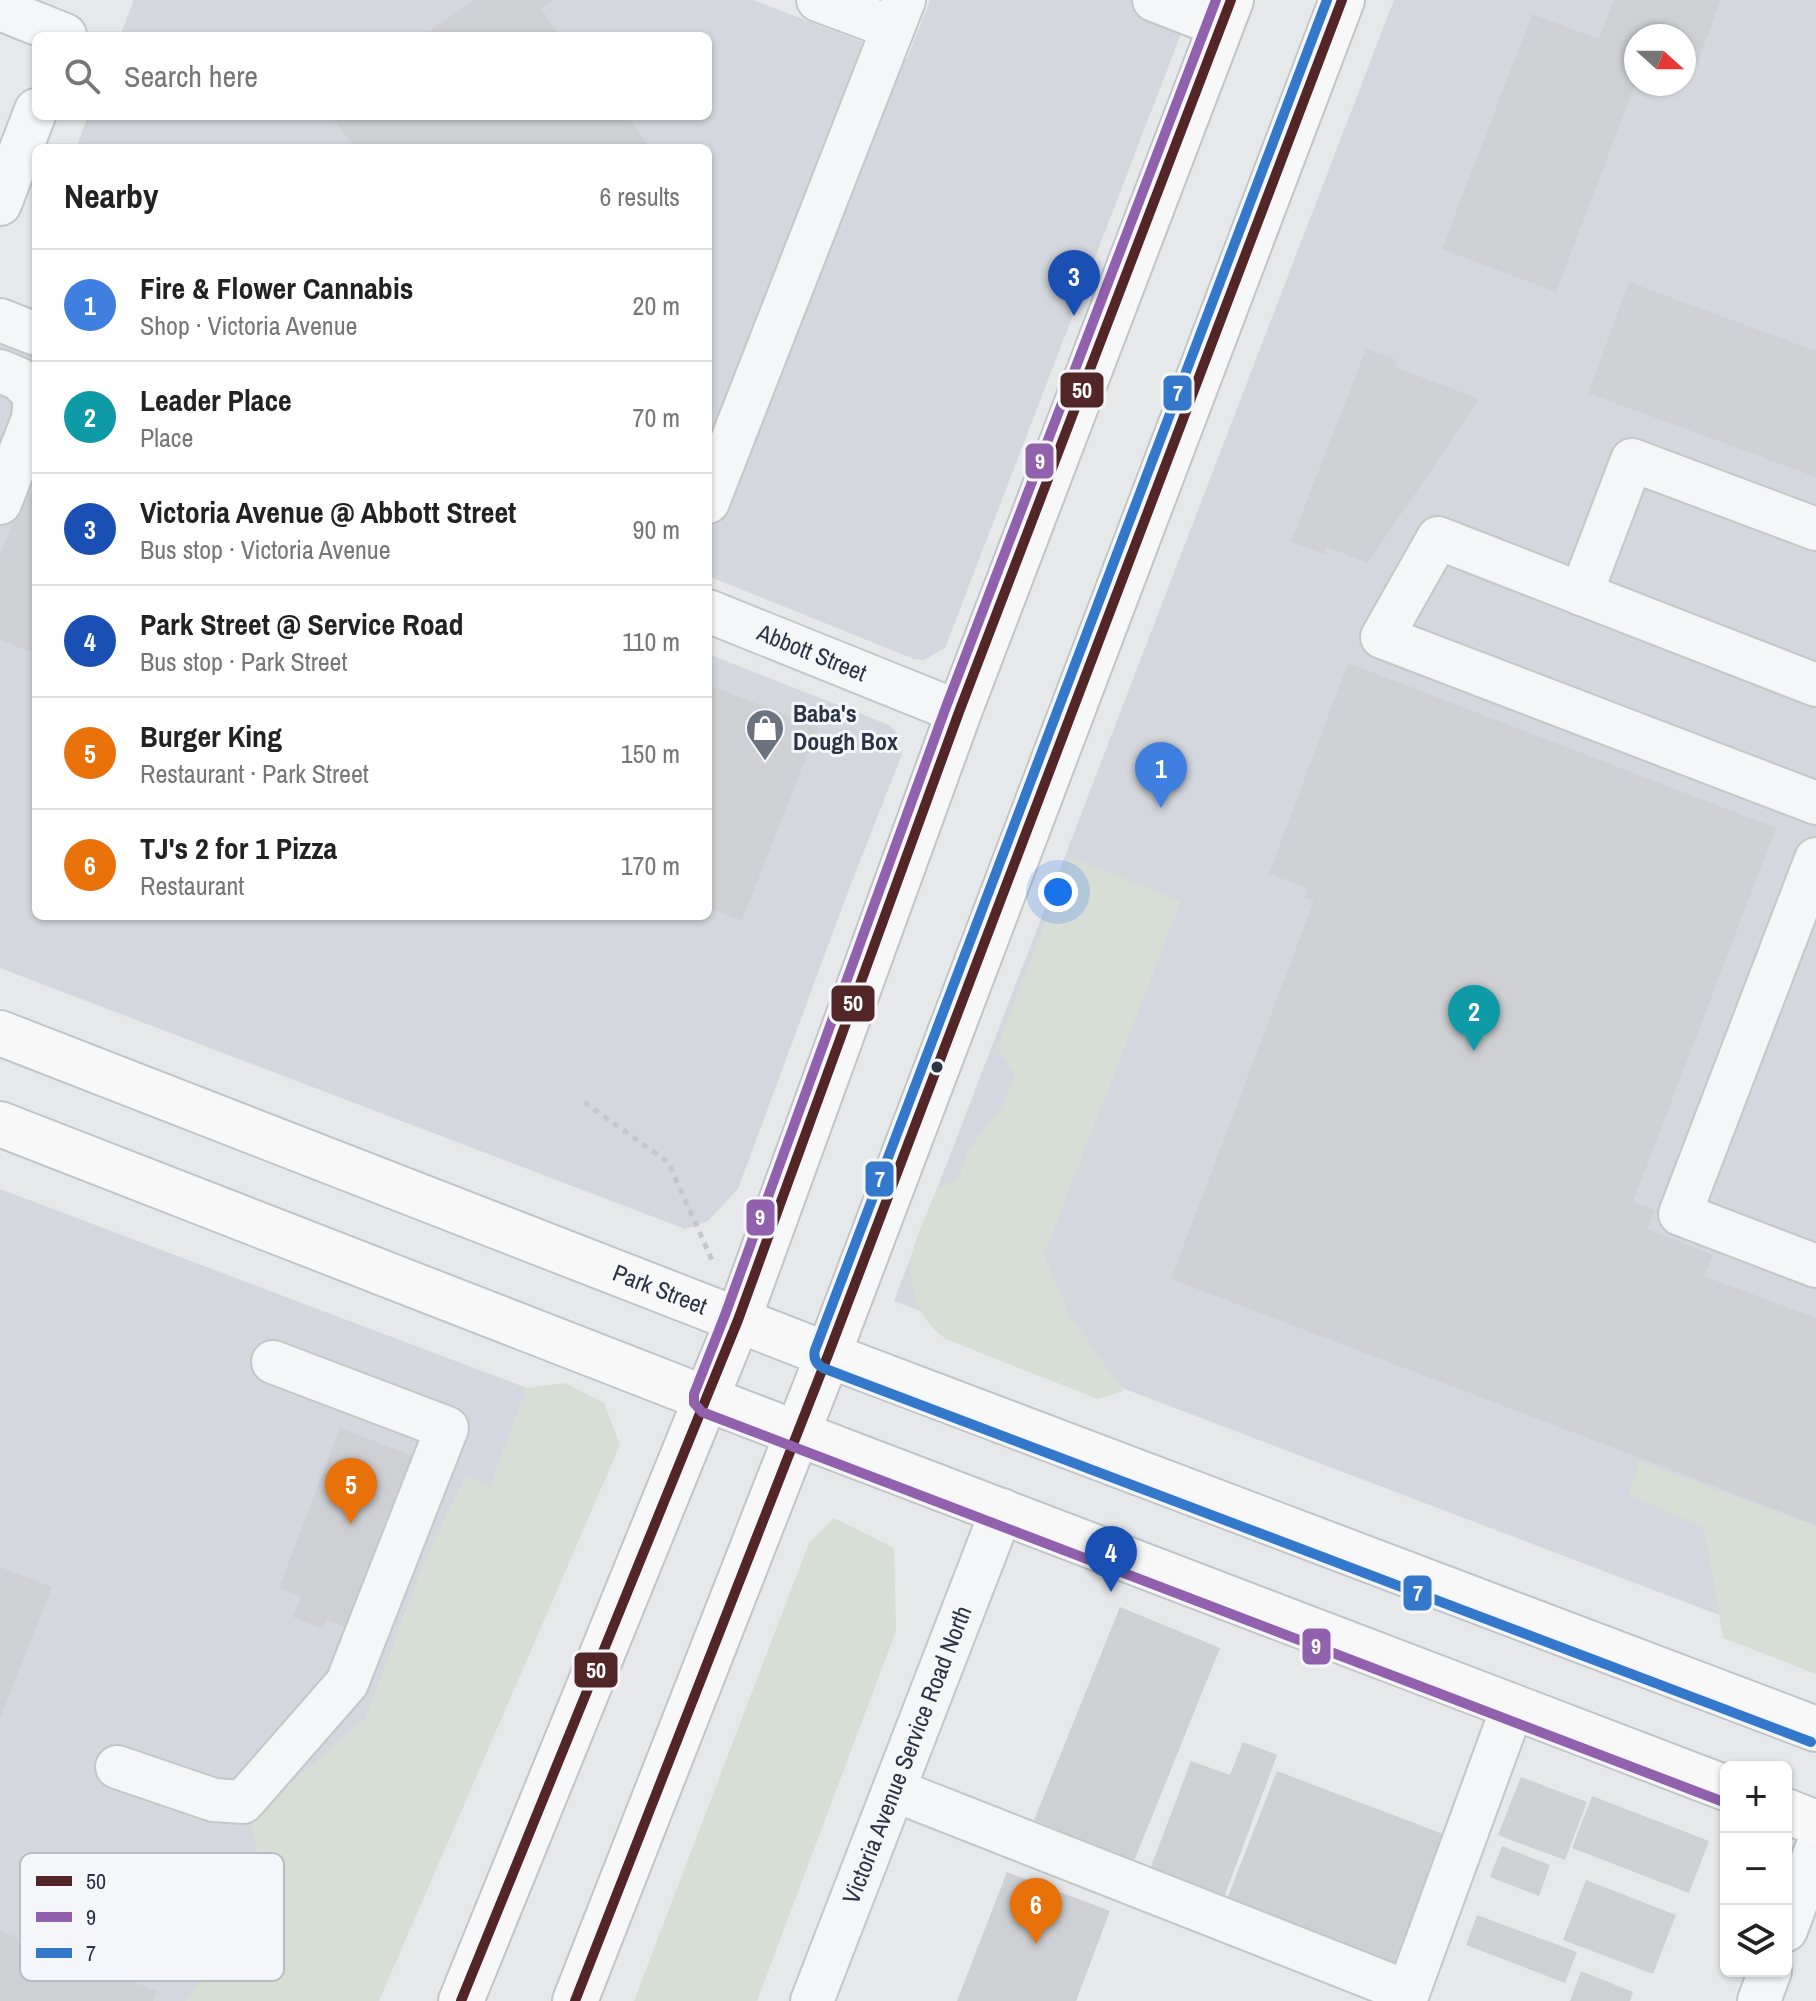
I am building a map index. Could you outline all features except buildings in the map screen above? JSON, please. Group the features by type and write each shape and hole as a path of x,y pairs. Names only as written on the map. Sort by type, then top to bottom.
{"main road":[{"path":"575,2001 828,1355 1342,0"},
{"path":"461,2001 738,1320 959,712 1226,13"},
{"name":"Park Street","path":"0,1033 828,1355 1816,1729"},
{"path":"0,1124 707,1399 1720,1786"},
{"path":"1792,1813 1816,1823"}],"street":[{"path":"818,0 900,20"},
{"path":"712,492 900,20 931,0"},
{"path":"1154,0 1226,13"},
{"path":"0,9 69,24"},
{"path":"0,204 32,120"},
{"path":"0,320 32,332"},
{"path":"0,371 19,379 32,392"},
{"path":"0,503 32,422"},
{"path":"1581,594 1632,460 1816,529"},
{"path":"1816,685 1438,538 1382,637 1816,803"},
{"name":"Abbott Street","path":"712,613 959,712"},
{"path":"1816,859 1680,1214 1816,1266"},
{"path":"117,1767 214,1800 243,1802 347,1683 447,1428 273,1362"},
{"name":"Victoria Avenue Service Road North","path":"812,2001 1002,1510"},
{"path":"894,1790 1407,1996 1513,1706"},
{"path":"1792,1914 1816,1850"},
{"path":"1759,2001 1768,1977"}],"path":[{"path":"584,1102 668,1162 738,1320"}],"shaded area":[{"path":"134,0 753,0 907,59 930,0 1194,0 945,648 924,660 914,659 712,578 712,144 78,144 86,120 712,120 712,32 122,32"},
{"path":"1394,0 1816,0 1816,1652 894,1301"},
{"path":"0,335 32,347 32,920 712,920 712,656 889,725 897,734 902,754 738,1189 708,1221 685,1229 0,968"},
{"path":"1070,857 1181,901 1044,1255 1069,1314 1123,1391 1098,1399 946,1339 922,1313 913,1290 910,1266 914,1246 937,1188 960,1176 966,1153 1002,1107 1015,1075 997,1048"},
{"path":"0,1189 527,1388 490,1487 466,1476 425,1561 366,1718 251,1819 258,1853 20,1853 20,1981 200,1981 187,2001 0,2001"},
{"path":"565,1383 604,1403 620,1445 379,2001 187,2001 200,1981 284,1981 284,1853 258,1853 251,1819 366,1718 425,1561 466,1475 490,1487 527,1388"},
{"path":"1640,1462 1816,1526 1816,1674 1723,1638 1705,1532 1698,1525 1628,1495"},
{"path":"834,1518 894,1548 896,1631 757,2001 634,2001 809,1543"}],"transit line":[{"name":"9","path":"1216,0 946,707 694,1394 694,1403 702,1412 1720,1801"},
{"name":"50","path":"461,2001 738,1320 959,712 1231,0"},
{"name":"7","path":"1327,0 815,1350 815,1358 823,1368 1811,1742"},
{"name":"50","path":"575,2001 828,1355 1342,0"}],"place":[{"name":"Victoria Avenue @ Abbott Street","path":"1074,316"},
{"name":"Baba's Dough Box","path":"765,762"},
{"name":"Fire & Flower Cannabis","path":"1161,808"},
{"name":"Leader Place","path":"1474,1051"},
{"name":"Burger King","path":"351,1524"},
{"name":"Park Street @ Service Road","path":"1111,1592"},
{"name":"TJ's 2 for 1 Pizza","path":"1036,1944"}]}
